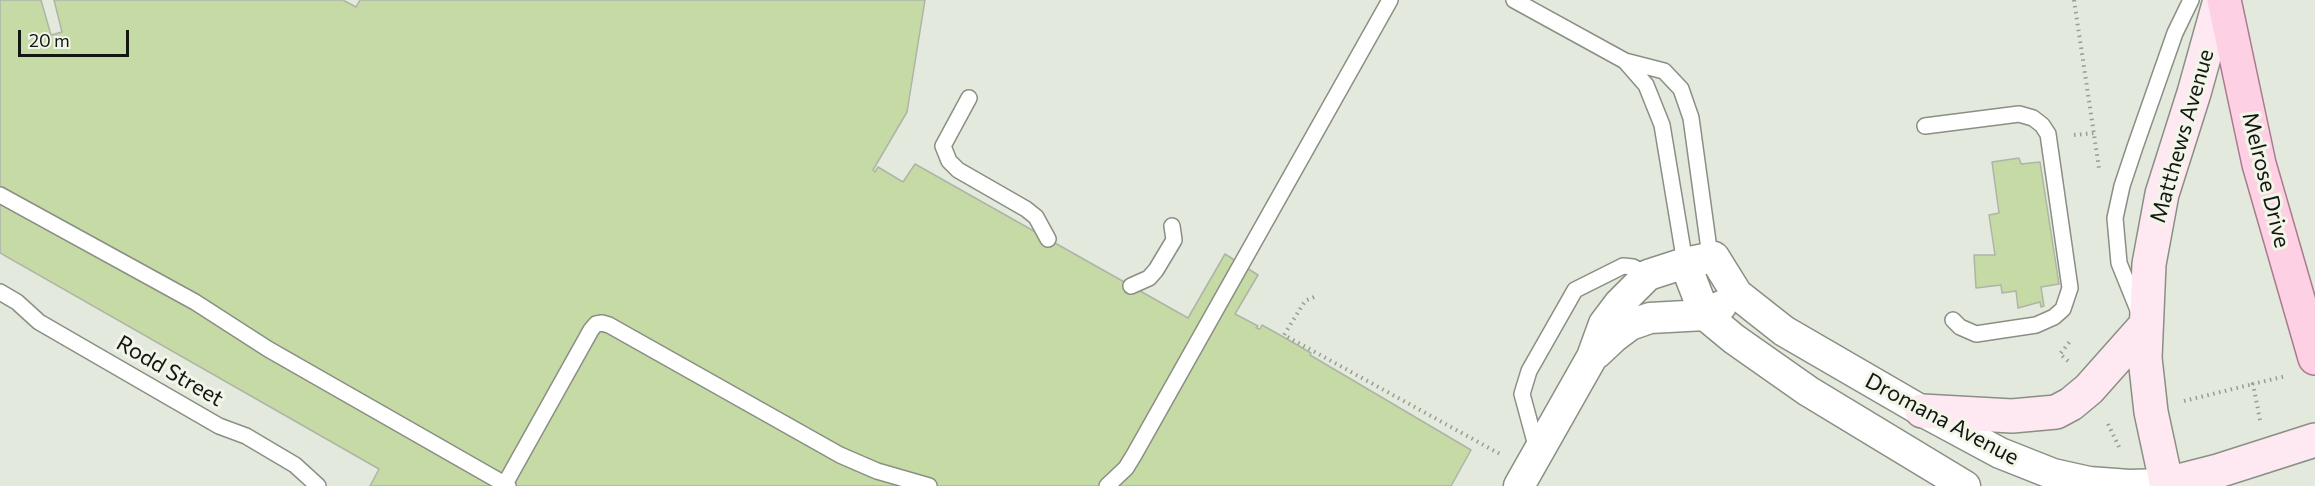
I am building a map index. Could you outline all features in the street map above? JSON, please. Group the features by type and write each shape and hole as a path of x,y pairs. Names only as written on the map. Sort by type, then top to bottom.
{"main road":[{"name":"Matthews Avenue","path":"2169,485 2151,412 2145,358 2149,264 2162,194 2222,0"},
{"name":"Melrose Drive","path":"2222,0 2259,164 2315,358"},
{"path":"1922,411 2012,416 2055,412 2071,404 2089,389 2145,326"},
{"name":"Dromana Avenue","path":"2169,485 2315,440"}],"street":[{"path":"1519,486 1592,357 1604,324 1629,292 1636,270 1699,260 1705,315"},
{"name":"Dromana Avenue","path":"1699,260 1784,331 2000,453 2053,474 2081,481 2141,486 2169,485"},
{"path":"1592,357 1630,325 1650,318 1705,315 1737,294"},
{"name":"Dromana Avenue","path":"1705,315 1767,364 1808,391 1965,486"}],"lane":[{"path":"1107,486 1126,468 1390,0"},
{"path":"1514,0 1625,61 1664,71 1681,89 1691,118 1710,249 1699,260 1662,125 1646,85 1625,61"},
{"path":"2145,326 2132,300 2119,262 2115,218 2122,186 2139,136 2175,33 2191,0"},
{"path":"969,98 943,146 949,161 958,170 1026,209 1036,217 1048,239"},
{"path":"1925,126 2019,114 2033,117 2042,125 2048,134 2050,146 2070,288 2063,309 2054,317 2036,325 1976,334 1953,321"},
{"path":"0,195 195,302 268,349 507,485 591,330 596,324 602,323 840,455 877,471 929,486"},
{"path":"1131,286 1149,278 1156,270 1174,240 1172,226"},
{"path":"1538,453 1522,394 1529,371 1575,290 1636,270"},
{"name":"Rodd Street","path":"0,292 17,302 39,322 212,422 246,435 285,459 318,486"}],"path":[{"path":"2070,136 2094,133 2074,0"},
{"path":"1314,297 1305,301 1284,335 1500,454 1498,463"}],"building":[{"path":"0,0 41,0 51,35 62,32 54,0 343,0 356,7 360,0 925,0 907,112 873,170 875,172 878,167 903,182 915,164 1188,318 1225,254 1258,275 1235,314 1258,326 1256,328 1260,329 1262,325 1287,339 1311,353 1310,355 1471,450 1451,486 370,486 379,469 0,253"},
{"path":"2019,158 2021,164 2040,162 2059,284 2041,287 2044,306 2041,307 2040,302 2018,308 2016,291 2002,293 2001,285 1976,288 1974,255 1995,255 1989,215 1999,213 1992,162"}]}
